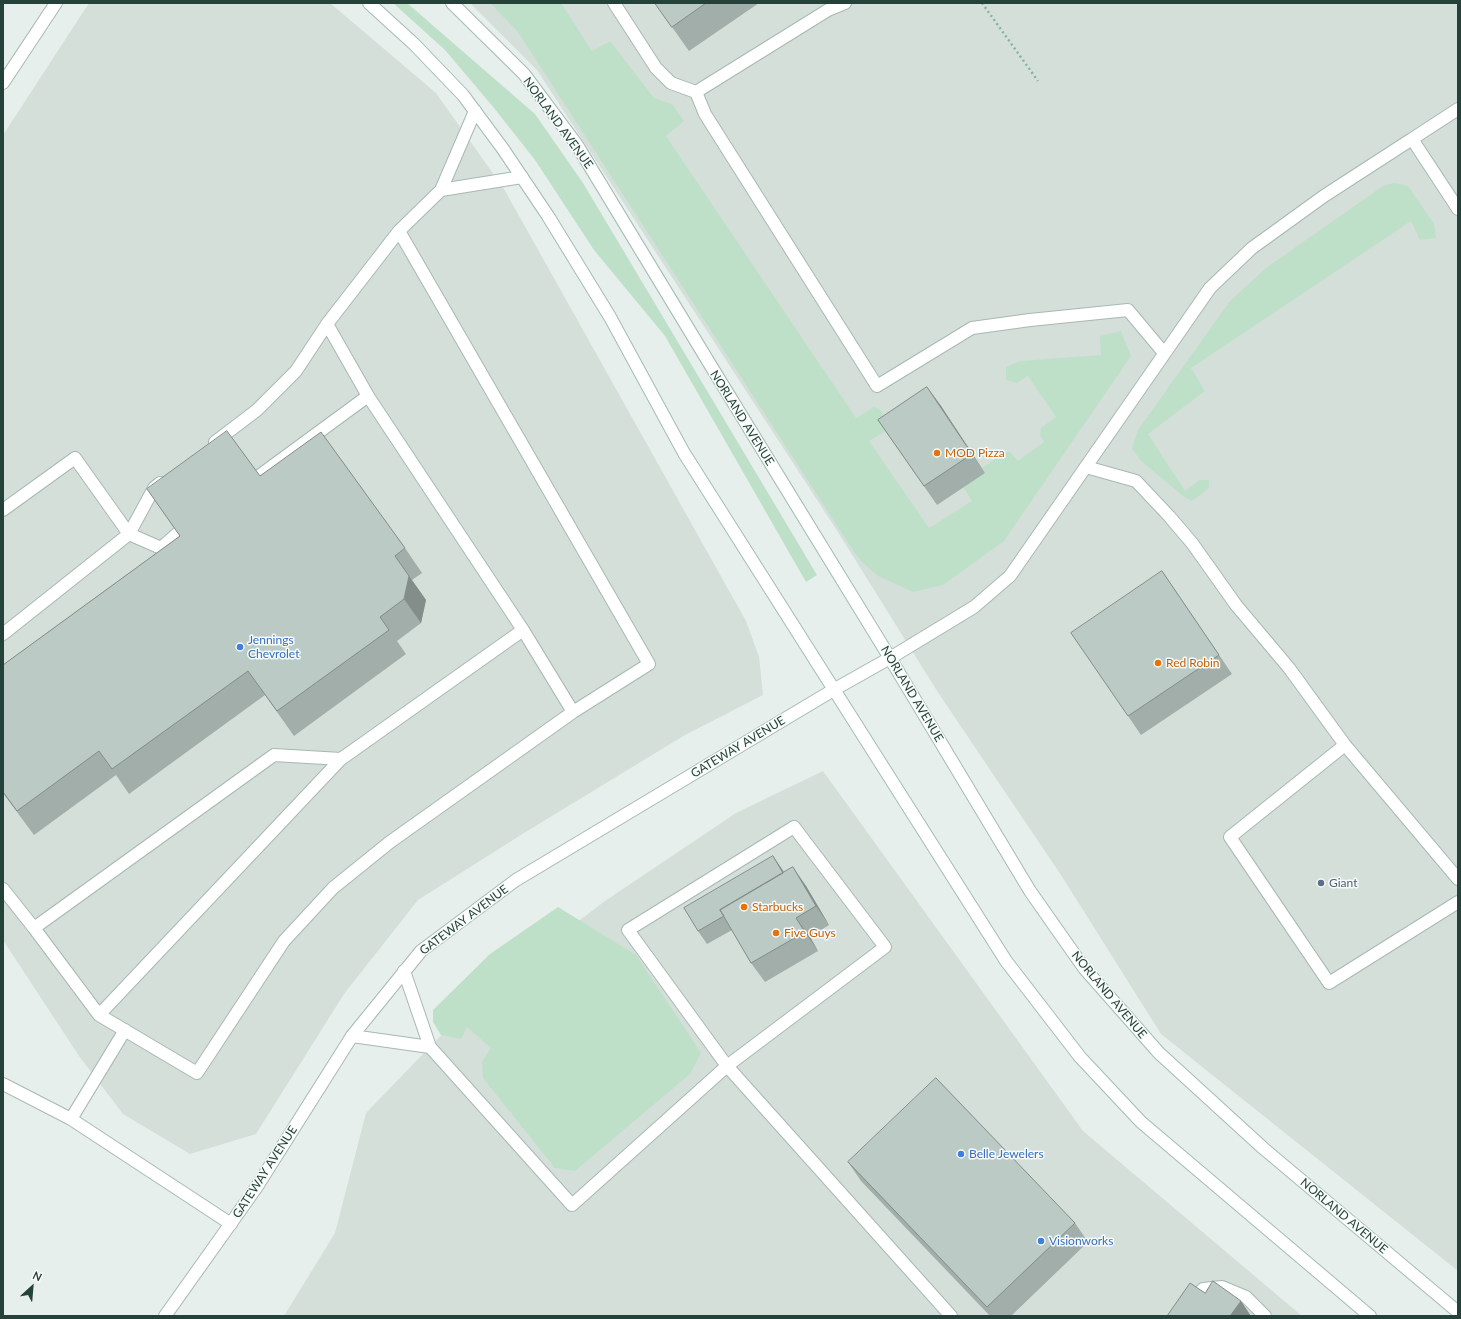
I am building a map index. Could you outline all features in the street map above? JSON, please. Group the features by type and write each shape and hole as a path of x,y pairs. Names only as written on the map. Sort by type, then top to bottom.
{"main road":[{"path":"3,83 56,3"},
{"path":"369,3 463,95 504,149 548,216 610,317 684,453 1006,961 1080,1057 1142,1122 1370,1316"},
{"name":"NORLAND AVENUE","path":"452,3 524,74 577,145 890,658 1030,891 1084,968 1159,1053 1263,1148 1458,1312"},
{"path":"614,3 656,68 670,83 696,92 705,114 877,386 972,328 1030,320 1128,310 1164,353"},
{"path":"696,92 828,10 845,3"},
{"name":"GATEWAY AVENUE","path":"165,1316 256,1188 352,1036 421,951 516,880 834,689 890,658 974,607 1010,576 1210,288 1252,248 1324,196 1458,109"},
{"path":"208,447 257,410 296,371 327,324 399,231 441,190 475,111"},
{"path":"1412,139 1458,209"},
{"path":"441,190 522,178"},
{"path":"3,889 99,1014 197,1073 284,941 333,888 390,842 573,712 649,664 399,231"},
{"path":"327,324 368,396 522,630 573,712"},
{"path":"259,476 368,396"},
{"path":"3,510 75,458 130,534 161,548 178,533"},
{"path":"1086,467 1136,481 1169,516 1192,543 1236,605 1289,668 1345,745 1458,878"},
{"path":"3,634 130,534 154,488 172,474"},
{"path":"99,1014 341,760 522,630"},
{"path":"1345,745 1230,837 1329,983 1458,902"},
{"path":"34,928 274,755 341,760"},
{"path":"404,971 430,1047 572,1204 727,1066 885,947 794,826 628,930 727,1066 951,1316"},
{"path":"70,1119 125,1030"},
{"path":"352,1036 430,1047"},
{"path":"3,1084 70,1119 231,1224"},
{"path":"1177,1316 1204,1290 1222,1287 1246,1297 1264,1316"}],"path":[{"path":"982,3 1038,81"}],"shaded area":[{"path":"89,3 330,3 436,93 504,189 746,621 759,657 763,695 685,735 524,833 418,900 344,994 256,1134 190,1154 123,1114 79,1056 3,940 3,135"},
{"path":"470,3 1458,3 1458,1271 1161,1034 1061,875 939,694 836,529 537,70"},
{"path":"823,771 1083,1131 1302,1316 284,1316 335,1233 366,1113 476,999 605,901 736,813"}],"green space":[{"path":"393,3 407,3 535,114 583,183 817,575 806,582 665,336 594,250 535,160 445,50"},
{"path":"490,3 561,3 592,51 610,41 654,98 672,104 684,121 666,136 856,418 874,407 880,409 891,428 869,441 929,528 972,501 963,487 985,473 982,468 1005,452 1010,452 1018,461 1044,442 1040,435 1041,428 1056,417 1028,376 1017,383 1006,380 1006,367 1020,361 1101,355 1100,336 1121,331 1131,356 1004,541 943,585 913,592 878,576 862,562 854,552 518,32"},
{"path":"1394,183 1408,186 1434,224 1436,238 1420,240 1411,221 1191,368 1205,391 1148,434 1185,491 1200,480 1209,480 1209,488 1192,501 1184,497 1140,460 1132,448 1138,430 1230,301 1266,268 1383,186"},
{"path":"558,907 636,955 701,1053 690,1074 575,1171 555,1168 483,1078 482,1062 491,1048 467,1027 461,1039 441,1035 433,1022 433,1010 490,954"}],"building":[{"path":"655,3 706,3 672,27"},
{"name":"MOD Pizza","path":"927,387 972,454 924,486 878,420"},
{"name":"Jennings Chevrolet","path":"227,431 260,476 321,432 405,548 395,556 409,576 404,599 380,617 389,630 277,711 248,671 112,769 99,751 17,811 3,792 3,665 180,536 147,489"},
{"name":"Red Robin","path":"1162,571 1219,655 1128,716 1071,633"},
{"path":"773,856 783,873 720,910 724,916 698,931 684,908"},
{"path":"793,867 816,906 796,918 805,932 751,963 720,910"},
{"path":"936,1078 1075,1223 987,1307 848,1162"},
{"path":"1213,1281 1241,1301 1230,1316 1167,1316 1190,1283 1205,1293"}],"place":[{"name":"MOD Pizza","path":"937,453"},
{"name":"Jennings Chevrolet","path":"240,647"},
{"name":"Red Robin","path":"1158,663"},
{"name":"Giant","path":"1321,883"},
{"name":"Starbucks","path":"744,907"},
{"name":"Five Guys","path":"776,933"},
{"name":"Belle Jewelers","path":"961,1154"},
{"name":"Visionworks","path":"1041,1241"}]}
